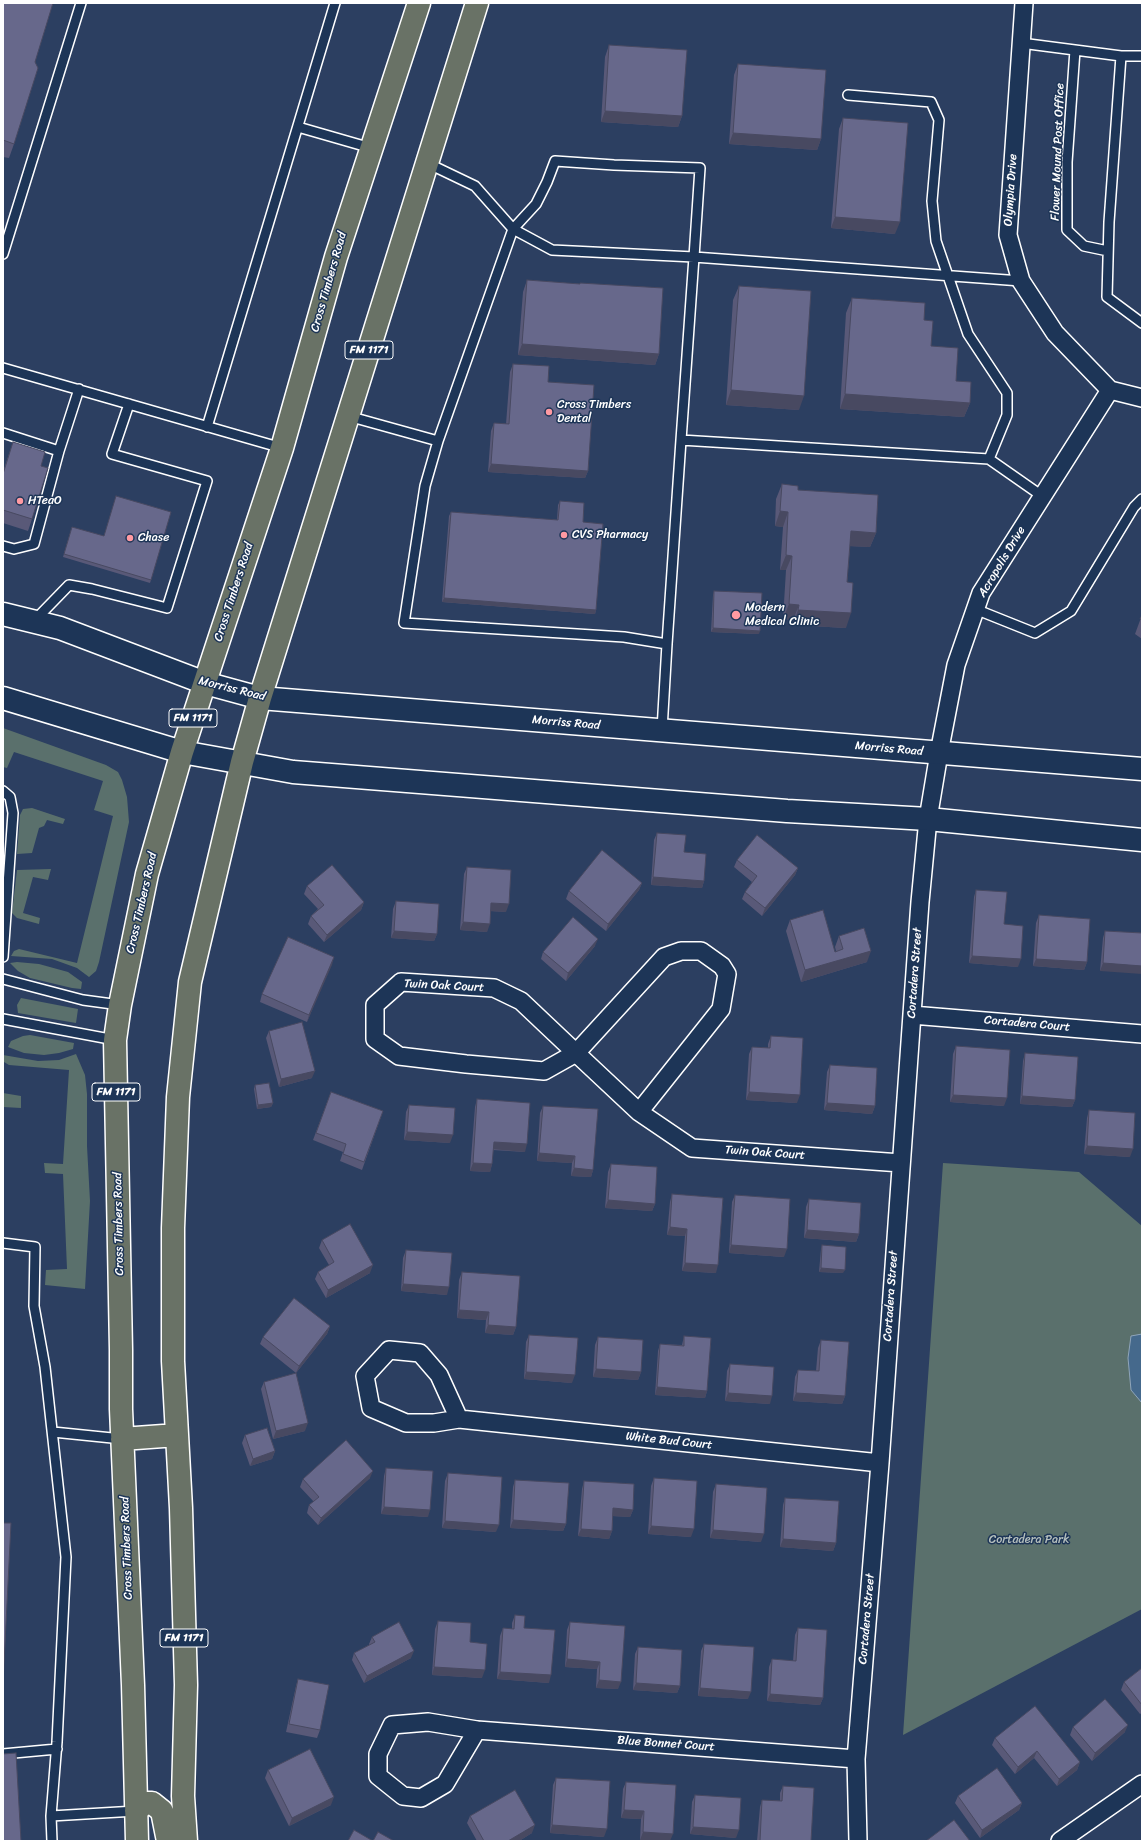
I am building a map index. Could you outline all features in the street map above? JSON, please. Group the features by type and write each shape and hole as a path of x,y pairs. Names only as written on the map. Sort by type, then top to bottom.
{"main road":[{"name":"Cross Timbers Road","path":"137,1841 133,1692 122,1439 115,1040 120,1005 147,874 182,752 282,448 336,257 419,3"},
{"name":"FM 1171","path":"186,1841 183,1796 186,1685 173,1361 173,1228 178,1097 190,982 242,762 260,698 477,3"},
{"name":"Morriss Road","path":"3,614 60,628 205,683 260,698 1142,769"},
{"path":"3,698 182,752 292,772 787,811 928,818 1142,840"},
{"path":"122,1439 177,1435"},
{"path":"136,1811 145,1804 152,1803 162,1811 168,1841"}],"street":[{"name":"Olympia Drive","path":"1024,3 1008,235 1021,281 1055,333 1110,390"},
{"path":"1110,390 1142,398"},
{"name":"Acropolis Drive","path":"939,753 956,664 981,593 1110,390"},
{"name":"Cortadera Street","path":"858,1841 856,1759 880,1463 912,1015 928,818 939,753"},
{"name":"Twin Oak Court","path":"639,1112 722,1009 727,974 722,966 701,951 682,951 664,957 576,1054 544,1071 399,1056 374,1039 375,1006 401,982 494,988 521,1001 576,1054 639,1112 692,1148 901,1163"},
{"name":"Cortadera Court","path":"912,1015 1142,1034"},
{"name":"White Bud Court","path":"459,1419 439,1375 420,1353 389,1350 365,1376 371,1408 406,1423 434,1423 459,1419 880,1463"},
{"name":"Blue Bonnet Court","path":"477,1730 445,1784 421,1798 403,1796 378,1776 378,1754 392,1725 428,1722 477,1730 856,1759"},
{"path":"1060,1841 1142,1784"}],"lane":[{"path":"3,254 81,3"},
{"path":"207,427 335,3"},
{"path":"1021,43 1121,56 1142,56"},
{"name":"Flower Mound Post Office","path":"1075,50 1067,162 1067,230 1084,246 1108,251"},
{"path":"1121,56 1109,222 1107,297 1142,323"},
{"path":"848,95 931,102 939,120 932,201 936,241 968,334 1007,393 1007,415 989,460"},
{"path":"298,127 371,148"},
{"path":"662,730 700,168 614,166 555,161 536,204 513,229 438,441 425,486 404,624 624,637 667,644"},
{"path":"427,163 475,186 513,229 552,250 694,256 1021,281"},
{"path":"3,368 282,448"},
{"path":"3,546 14,549 34,544 59,451 78,390"},
{"path":"33,621 69,585 92,589 167,608 207,481 112,454 129,404"},
{"path":"348,416 438,441"},
{"path":"3,432 59,451"},
{"path":"681,440 989,460 1042,496"},
{"path":"975,609 1035,633 1071,611 1134,507 1142,500"},
{"path":"3,791 10,797 14,813 3,956"},
{"path":"3,980 83,1000 120,1005"},
{"path":"3,1019 115,1040"},
{"path":"3,1243 35,1247 34,1306 45,1367 66,1557 57,1749 51,1816 52,1841"},
{"path":"53,1432 122,1439"},
{"path":"3,1754 57,1749"},
{"path":"51,1816 136,1811"}],"green space":[{"path":"3,728 106,765 118,772 122,780 127,797 129,822 99,962 96,971 89,977 77,968 52,959 11,956 14,951 19,949 77,963 113,816 94,810 103,781 14,752 7,768 3,767"},
{"path":"32,808 65,819 63,824 47,820 44,826 39,828 32,853 17,854 20,815 23,809"},
{"path":"51,869 48,880 33,877 23,913 40,918 39,924 17,918 12,913 17,870"},
{"path":"17,962 39,964 68,972 82,982 81,989 30,978 18,971 10,963"},
{"path":"21,998 78,1009 76,1023 18,1013 17,1005"},
{"path":"30,1035 74,1043 73,1049 44,1055 24,1053 8,1047 11,1041"},
{"path":"76,1054 85,1075 87,1094 87,1146 90,1201 85,1289 45,1285 46,1270 67,1269 63,1174 45,1173 44,1163 63,1164 69,1070 9,1065 4,1062 3,1055 38,1061 59,1060"},
{"path":"3,1093 21,1096 21,1108 3,1107"},
{"name":"Cortadera Park","path":"943,1163 1079,1172 1142,1226 1142,1609 903,1735"}],"water":[{"path":"1142,1334 1142,1403 1131,1390 1128,1358 1131,1336"}],"building":[{"path":"3,3 53,3 35,62 38,68 14,144 3,140"},
{"path":"609,45 687,50 682,116 605,111"},
{"path":"738,64 826,70 821,139 733,133"},
{"path":"843,118 908,123 900,222 835,217"},
{"path":"527,280 663,288 659,354 522,344"},
{"path":"739,286 811,291 804,396 731,390"},
{"path":"852,298 925,303 924,320 933,321 931,346 958,348 956,381 971,382 970,403 845,394"},
{"name":"Cross Timbers Dental","path":"513,364 549,366 548,382 594,385 588,471 491,464 494,423 509,424"},
{"name":"HTeaO","path":"13,442 45,452 41,466 48,468 32,519 3,510 3,474"},
{"path":"782,484 798,486 798,490 878,495 876,533 851,531 847,582 853,583 851,613 798,610 799,605 789,604 792,556 786,555 788,512 780,511"},
{"path":"116,496 171,512 151,580 64,554 72,527 104,536"},
{"name":"CVS Pharmacy","path":"560,501 584,503 583,522 603,524 596,610 444,598 451,512 558,520"},
{"name":"Modern Medical Clinic","path":"714,591 762,593 760,631 713,628"},
{"path":"657,833 686,835 684,852 706,854 704,881 653,877"},
{"path":"757,835 798,868 765,908 745,892 757,876 737,860"},
{"path":"602,850 642,883 608,924 569,891"},
{"path":"332,865 364,902 327,935 311,916 324,905 307,886"},
{"path":"467,867 511,870 509,904 491,903 490,924 463,922"},
{"path":"976,890 1007,892 1004,924 1023,926 1021,959 972,956"},
{"path":"396,901 439,904 437,934 394,931"},
{"path":"823,910 835,952 843,949 839,936 864,928 871,951 805,970 790,920"},
{"path":"1039,915 1090,919 1087,962 1036,959"},
{"path":"573,917 598,939 568,973 543,952"},
{"path":"1105,931 1142,933 1142,966 1103,963"},
{"path":"288,937 334,957 309,1015 262,994"},
{"path":"302,1022 315,1071 281,1079 269,1031"},
{"path":"771,1036 803,1038 800,1095 749,1092 752,1047 770,1048"},
{"path":"956,1046 1010,1050 1007,1098 953,1095"},
{"path":"1025,1053 1078,1057 1075,1100 1022,1096"},
{"path":"830,1065 877,1068 875,1106 827,1103"},
{"path":"269,1083 273,1103 258,1105 255,1085"},
{"path":"331,1092 383,1111 364,1162 343,1154 346,1144 316,1133"},
{"path":"477,1099 530,1103 527,1144 494,1142 492,1164 473,1163"},
{"path":"409,1105 455,1108 453,1135 407,1132"},
{"path":"543,1106 598,1109 593,1170 574,1168 575,1156 539,1153"},
{"path":"1089,1110 1135,1113 1133,1149 1087,1146"},
{"path":"611,1164 657,1167 655,1204 608,1200"},
{"path":"672,1194 723,1198 718,1265 685,1263 687,1229 670,1227"},
{"path":"735,1195 790,1199 787,1249 731,1245"},
{"path":"809,1199 861,1203 859,1234 807,1230"},
{"path":"350,1224 373,1265 328,1290 318,1272 334,1262 322,1240"},
{"path":"822,1245 846,1247 845,1270 821,1268"},
{"path":"406,1250 452,1253 449,1287 403,1284"},
{"path":"462,1272 520,1276 516,1327 488,1325 489,1312 459,1310"},
{"path":"294,1298 330,1326 299,1366 263,1337"},
{"path":"529,1335 578,1338 575,1375 526,1372"},
{"path":"684,1336 711,1338 707,1391 657,1387 660,1344 684,1346"},
{"path":"598,1337 643,1340 641,1372 596,1369"},
{"path":"821,1340 849,1342 845,1396 796,1393 798,1370 819,1371"},
{"path":"730,1364 774,1367 772,1396 728,1393"},
{"path":"296,1373 308,1423 276,1431 264,1382"},
{"path":"267,1428 275,1451 253,1459 245,1435"},
{"path":"346,1440 373,1471 321,1518 309,1505 319,1497 303,1479"},
{"path":"386,1468 433,1471 430,1510 384,1507"},
{"path":"448,1473 502,1477 499,1525 445,1521"},
{"path":"654,1478 697,1481 694,1529 651,1526"},
{"path":"515,1480 569,1483 566,1524 513,1520"},
{"path":"584,1481 634,1484 633,1510 613,1508 612,1531 581,1529"},
{"path":"716,1484 767,1488 764,1534 713,1530"},
{"path":"785,1498 839,1501 836,1543 783,1539"},
{"path":"3,1523 11,1523 3,1684"},
{"path":"515,1615 525,1616 524,1628 555,1630 551,1675 500,1672 503,1628 514,1629"},
{"path":"438,1621 471,1623 470,1642 487,1644 485,1670 434,1667"},
{"path":"399,1622 414,1651 367,1676 354,1653 375,1642 372,1637"},
{"path":"570,1622 625,1626 621,1682 599,1680 600,1662 567,1659"},
{"path":"798,1628 827,1630 823,1698 770,1694 772,1659 796,1661"},
{"path":"704,1644 754,1647 751,1692 700,1688"},
{"path":"638,1647 682,1650 680,1686 636,1683"},
{"path":"1142,1668 1142,1705 1124,1682"},
{"path":"298,1679 329,1685 320,1730 289,1724"},
{"path":"1105,1699 1128,1725 1095,1753 1073,1727"},
{"path":"1035,1706 1080,1762 1059,1779 1037,1751 1018,1767 995,1738"},
{"path":"310,1749 334,1797 292,1818 268,1770"},
{"path":"16,1753 21,1841 3,1841 3,1754"},
{"path":"997,1768 1022,1803 982,1830 958,1796"},
{"path":"556,1778 610,1781 607,1829 552,1825"},
{"path":"626,1782 676,1785 673,1834 643,1832 644,1811 624,1810"},
{"path":"783,1786 814,1788 811,1841 760,1841 762,1800 782,1801"},
{"path":"515,1790 535,1825 508,1841 484,1841 470,1816"},
{"path":"695,1795 741,1798 739,1830 693,1827"},
{"path":"954,1820 970,1841 926,1841"},
{"path":"354,1830 373,1841 348,1841"},
{"path":"378,1832 394,1841 373,1841"}],"place":[{"name":"Cross Timbers Dental","path":"549,412"},
{"name":"HTeaO","path":"20,501"},
{"name":"CVS Pharmacy","path":"564,535"},
{"name":"Chase","path":"130,538"},
{"name":"Modern Medical Clinic","path":"736,615"}]}
